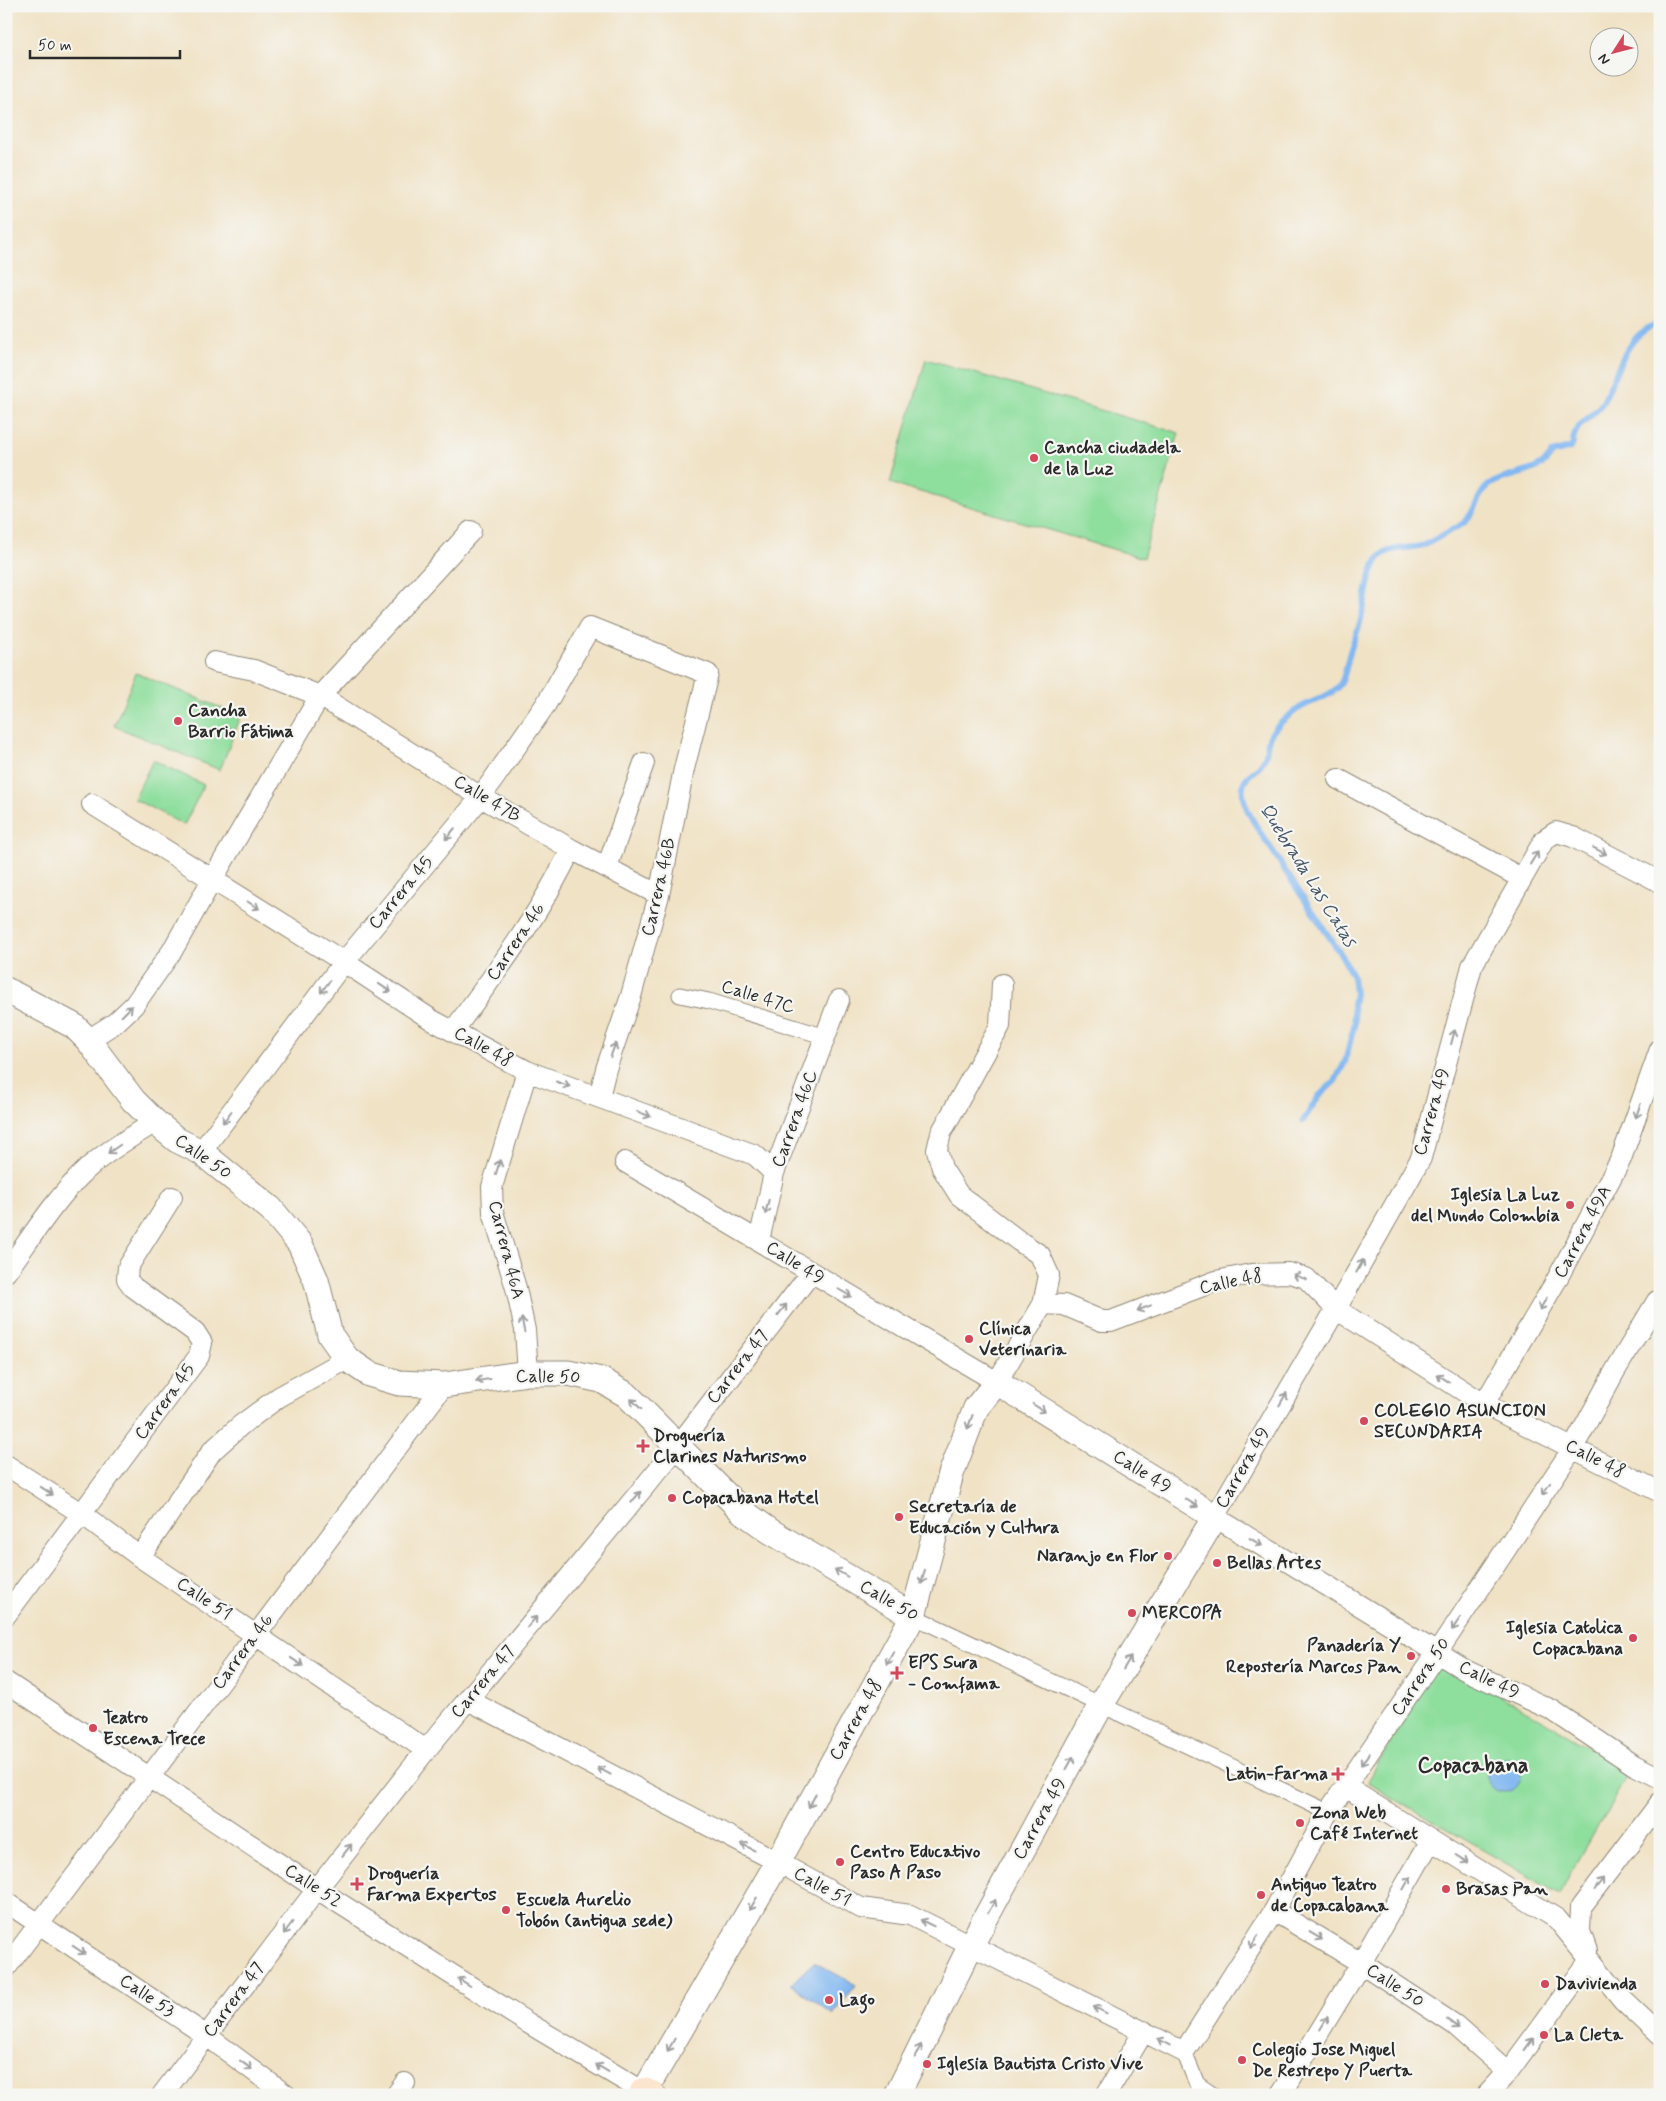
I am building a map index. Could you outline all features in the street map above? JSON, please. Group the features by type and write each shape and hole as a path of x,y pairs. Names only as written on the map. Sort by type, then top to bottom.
{"street":[{"path":"88,1040 115,1023 134,1005 172,950 320,696 471,531"},
{"name":"Carrera 46B","path":"590,628 708,674 684,769 659,895 631,996 606,1069 599,1097"},
{"name":"Carrera 45","path":"201,1152 344,962 481,797 546,704 590,628"},
{"name":"Calle 47B","path":"214,662 254,670 320,696 481,797 571,849 659,895"},
{"path":"607,868 644,763"},
{"path":"1338,779 1521,878"},
{"name":"Calle 48","path":"92,804 453,1031 527,1071 755,1155 774,1173"},
{"name":"Carrera 49","path":"897,2095 971,1945 1102,1705 1336,1309 1421,1158 1472,966 1544,840 1556,832 1572,837 1660,882"},
{"name":"Carrera 46","path":"453,1031 482,992 552,888 571,849"},
{"path":"1002,984 1000,1026 941,1133 937,1150 942,1168 959,1195 1019,1242 1040,1254 1050,1275 1043,1304"},
{"name":"Calle 50","path":"6,990 74,1026 88,1040 133,1100 155,1122 177,1140 201,1152 270,1209 300,1244 316,1280 330,1335 347,1359 369,1374 399,1383 444,1385 528,1373 568,1373 601,1380 627,1395 742,1511 770,1531 913,1616 1328,1812"},
{"name":"Calle 47C","path":"680,995 709,1001 826,1037"},
{"name":"Carrera 46C","path":"759,1240 774,1173 839,1000"},
{"name":"Carrera 49A","path":"1484,1404 1556,1281 1621,1159 1660,1049"},
{"name":"Carrera 46A","path":"527,1071 492,1187 493,1212 516,1288 525,1330 528,1373"},
{"path":"7,1270 65,1191 87,1169 113,1149 155,1122"},
{"name":"Calle 49","path":"625,1162 997,1382 1214,1517 1439,1650 1465,1670 1552,1710 1634,1765 1660,1778"},
{"name":"Carrera 45","path":"6,1615 199,1356 202,1343 195,1332 133,1287 127,1279 128,1266 172,1197"},
{"name":"Carrera 47","path":"162,2095 317,1889 426,1750 678,1446 811,1273"},
{"name":"Calle 48","path":"1043,1304 1064,1305 1102,1322 1111,1321 1216,1281 1251,1274 1289,1273 1306,1278 1336,1309 1484,1404 1660,1492"},
{"name":"Carrera 50","path":"1184,2052 1274,1911 1328,1812 1439,1650 1573,1448 1615,1371 1657,1301"},
{"name":"Carrera 48","path":"647,2094 778,1862 913,1616 951,1474 976,1408 997,1382 1043,1304"},
{"path":"140,1557 212,1451 241,1425 279,1397 347,1359"},
{"name":"Carrera 46","path":"6,1968 444,1385"},
{"name":"Calle 51","path":"6,1465 82,1514 140,1557 426,1750"},
{"name":"Calle 52","path":"6,1682 317,1889 528,2023 647,2094"},
{"name":"Calle 51","path":"468,1700 778,1862 861,1908 910,1915 1184,2052"},
{"path":"1346,1787 1557,1919 1623,2000 1660,2035"},
{"path":"1557,1919 1581,1907 1660,1803"},
{"path":"1281,2095 1361,1963 1431,1840"},
{"name":"Calle 53","path":"6,1902 206,2036 286,2095"},
{"path":"1581,1907 1580,1931 1590,1960"},
{"name":"Calle 50","path":"1274,1911 1361,1963 1455,2025 1508,2072"},
{"path":"1487,2095 1508,2072 1590,1960"},
{"path":"1106,2095 1144,2032"},
{"path":"1184,2052 1197,2084 1213,2095"}],"green space":[{"name":"Cancha ciudadela de la Luz","path":"926,359 1179,433 1143,558 890,483"},
{"name":"Cancha Barrio Fátima","path":"136,673 241,716 220,770 114,726"},
{"path":"153,760 204,785 184,825 134,799"},
{"path":"1438,1660 1630,1771 1559,1894 1367,1783"}],"water":[{"path":"1504,1758 1511,1759 1516,1763 1520,1768 1520,1782 1516,1787 1511,1791 1504,1792 1497,1791 1492,1787 1488,1782 1487,1775 1488,1768 1492,1763 1497,1759"},
{"name":"Lago","path":"814,1962 856,1985 833,2015 791,1984"}],"waterway":[{"name":"Quebrada Las Catas","path":"1303,1121 1319,1096 1335,1081 1345,1062 1355,1022 1353,977 1342,956 1249,814 1243,792 1244,782 1263,762 1269,738 1278,726 1298,709 1334,691 1342,681 1360,623 1369,580 1379,558 1388,551 1425,545 1465,522 1472,513 1481,493 1489,485 1532,470 1540,466 1552,453 1570,448 1576,431 1603,402 1618,367 1631,344 1648,328 1660,324"}],"place":[{"name":"Cancha ciudadela de la Luz","path":"1034,458"},
{"name":"Cancha Barrio Fátima","path":"178,721"},
{"name":"Iglesia La Luz del Mundo Colombia","path":"1570,1205"},
{"name":"Clínica Veterinaria","path":"969,1339"},
{"name":"COLEGIO ASUNCION SECUNDARIA","path":"1364,1421"},
{"name":"Droguería Clarines Naturismo","path":"643,1446"},
{"name":"Copacabana Hotel","path":"672,1498"},
{"name":"Secretaría de Educación y Cultura","path":"899,1517"},
{"name":"Naranjo en Flor","path":"1168,1556"},
{"name":"Bellas Artes","path":"1217,1563"},
{"name":"MERCOPA","path":"1132,1613"},
{"name":"Iglesia Catolica Copacabana","path":"1633,1638"},
{"name":"Panadería Y Repostería Marcos Pan","path":"1411,1656"},
{"name":"EPS Sura - Comfama","path":"897,1673"},
{"name":"Teatro Escena Trece","path":"93,1728"},
{"name":"Latin-Farma","path":"1338,1774"},
{"name":"Zona Web Café Internet","path":"1300,1823"},
{"name":"Centro Educativo Paso A Paso","path":"840,1862"},
{"name":"Droguería Farma Expertos","path":"357,1884"},
{"name":"Brasas Pan","path":"1446,1889"},
{"name":"Antiguo Teatro de Copacabana","path":"1261,1895"},
{"name":"Escuela Aurelio Tobón (antigua sede)","path":"506,1910"},
{"name":"Davivienda","path":"1545,1984"},
{"name":"Lago","path":"829,2000"},
{"name":"La Cleta","path":"1544,2035"},
{"name":"Colegio Jose Miguel De Restrepo Y Puerta","path":"1242,2060"},
{"name":"Iglesia Bautista Cristo Vive","path":"927,2064"}],"district":[{"name":"Copacabana","path":"1473,1766"}]}
